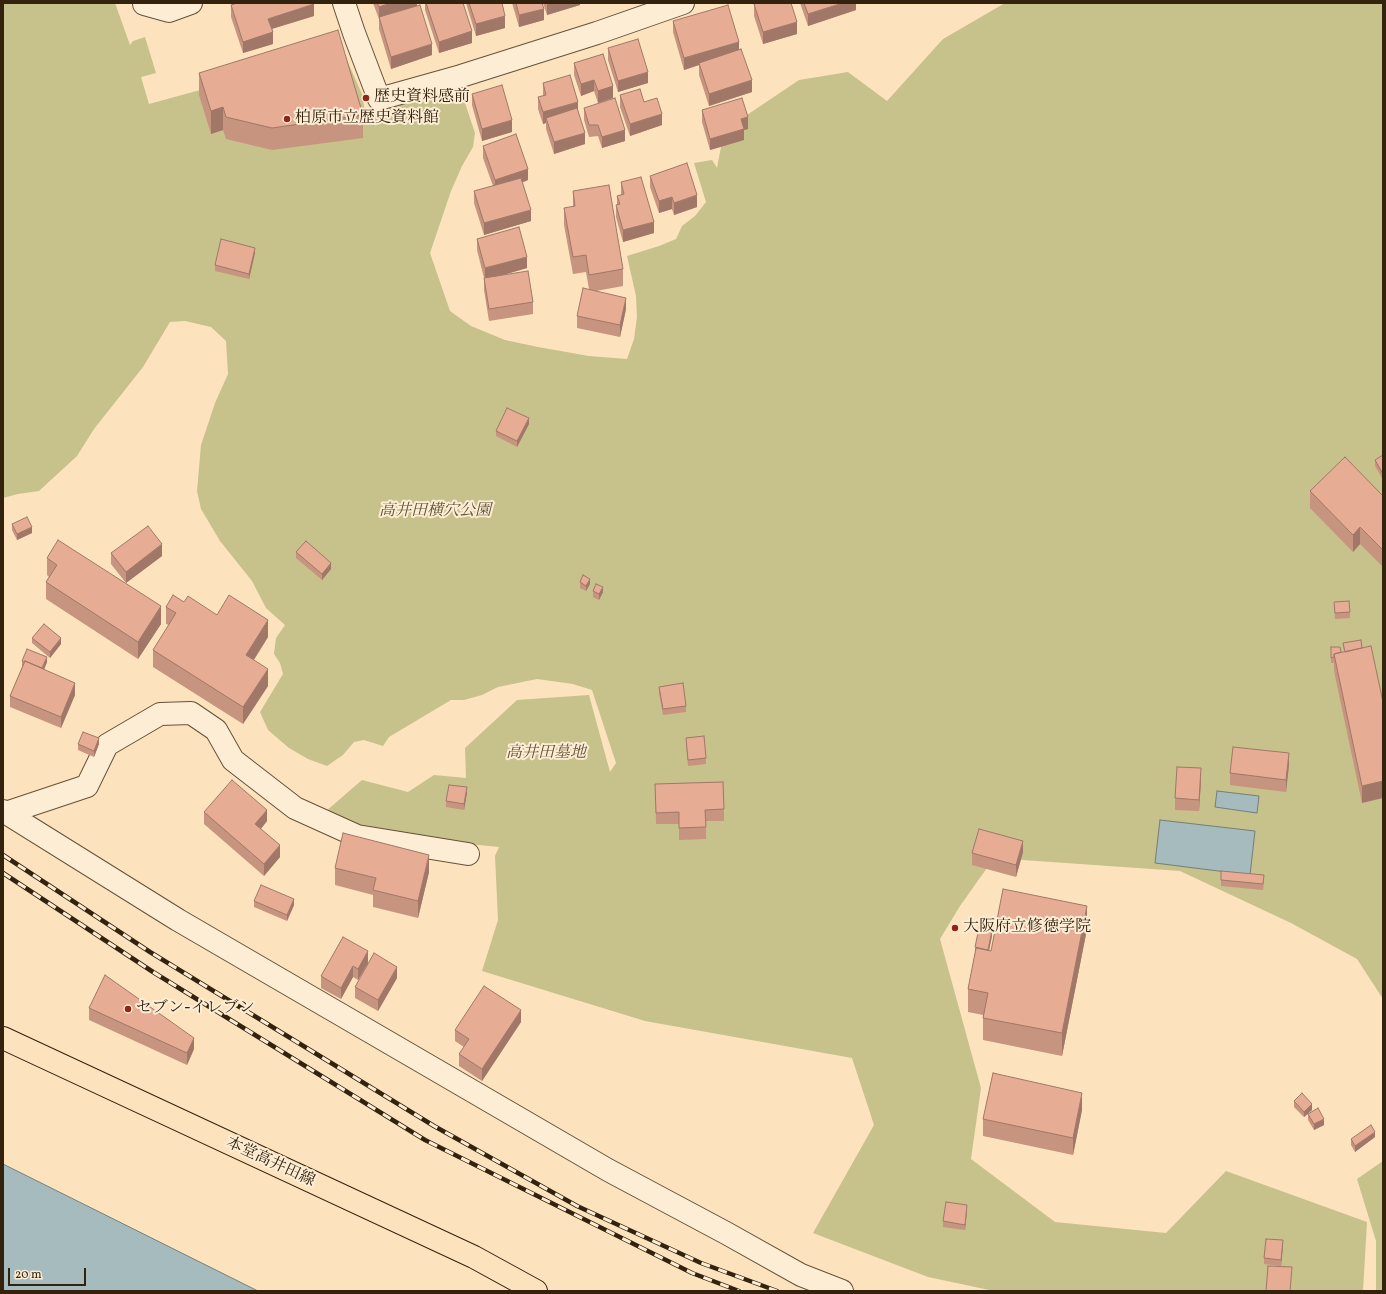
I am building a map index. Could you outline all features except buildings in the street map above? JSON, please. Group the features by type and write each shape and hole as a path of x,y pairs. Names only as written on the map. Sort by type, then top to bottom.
{"main road":[{"name":"本堂高井田線","path":"3,1038 474,1257 536,1291"}],"street":[{"path":"144,3 169,11 192,3"},
{"path":"344,3 379,99 461,76 597,33 684,3"},
{"path":"4,812 87,786 107,745 160,714 191,713 216,730 233,760 295,808 357,836 468,854"},
{"path":"4,812 172,916 608,1170 801,1275 842,1291"}],"green space":[{"path":"3,3 115,3 130,45 133,41 145,37 156,73 141,77 149,104 222,84 341,47 362,94 365,112 415,97 460,88 475,133 473,147 462,166 451,191 430,253 450,311 471,326 505,340 589,356 627,359 634,339 637,317 636,296 627,256 676,239 682,226 695,216 706,202 694,163 712,160 717,168 721,147 741,119 799,80 848,72 887,101 943,39 1005,3 1383,3 1383,999 1357,959 1291,923 1180,871 994,858 960,906 940,939 981,1088 971,1159 1055,1222 1166,1233 1226,1171 1367,1222 1363,1291 994,1291 928,1277 813,1233 874,1125 852,1058 645,1021 482,971 498,920 495,856 499,847 361,833 325,812 362,780 408,792 434,775 466,778 465,748 517,700 589,695 610,772 616,763 592,690 573,684 537,679 498,687 482,695 464,700 451,700 389,737 383,746 364,740 354,742 343,755 327,766 308,759 289,748 268,730 260,712 283,674 280,663 274,654 276,638 285,625 266,608 252,581 220,541 201,509 197,491 201,445 215,403 228,374 226,341 211,327 185,321 170,322 143,367 94,429 77,456 39,491 3,498"},
{"path":"1383,1161 1383,1291 1376,1291 1376,1241 1357,1179"}],"shaded area":[{"path":"1217,791 1259,796 1257,813 1215,807"},
{"path":"1160,820 1255,831 1250,875 1155,863"},
{"path":"3,1164 258,1291 3,1291"}],"railway":[{"path":"3,855 150,952 434,1126 577,1206 701,1263 777,1291"},
{"path":"3,873 153,972 425,1140 692,1273 739,1291"}],"place":[{"name":"歴史資料感前","path":"366,98"},
{"name":"柏原市立歴史資料館","path":"287,119"},
{"name":"大阪府立修徳学院","path":"955,928"},
{"name":"セブン-イレブン","path":"128,1009"}],"park label":[{"name":"高井田横穴公園","path":"435,512"},
{"name":"高井田墓地","path":"546,754"}]}
